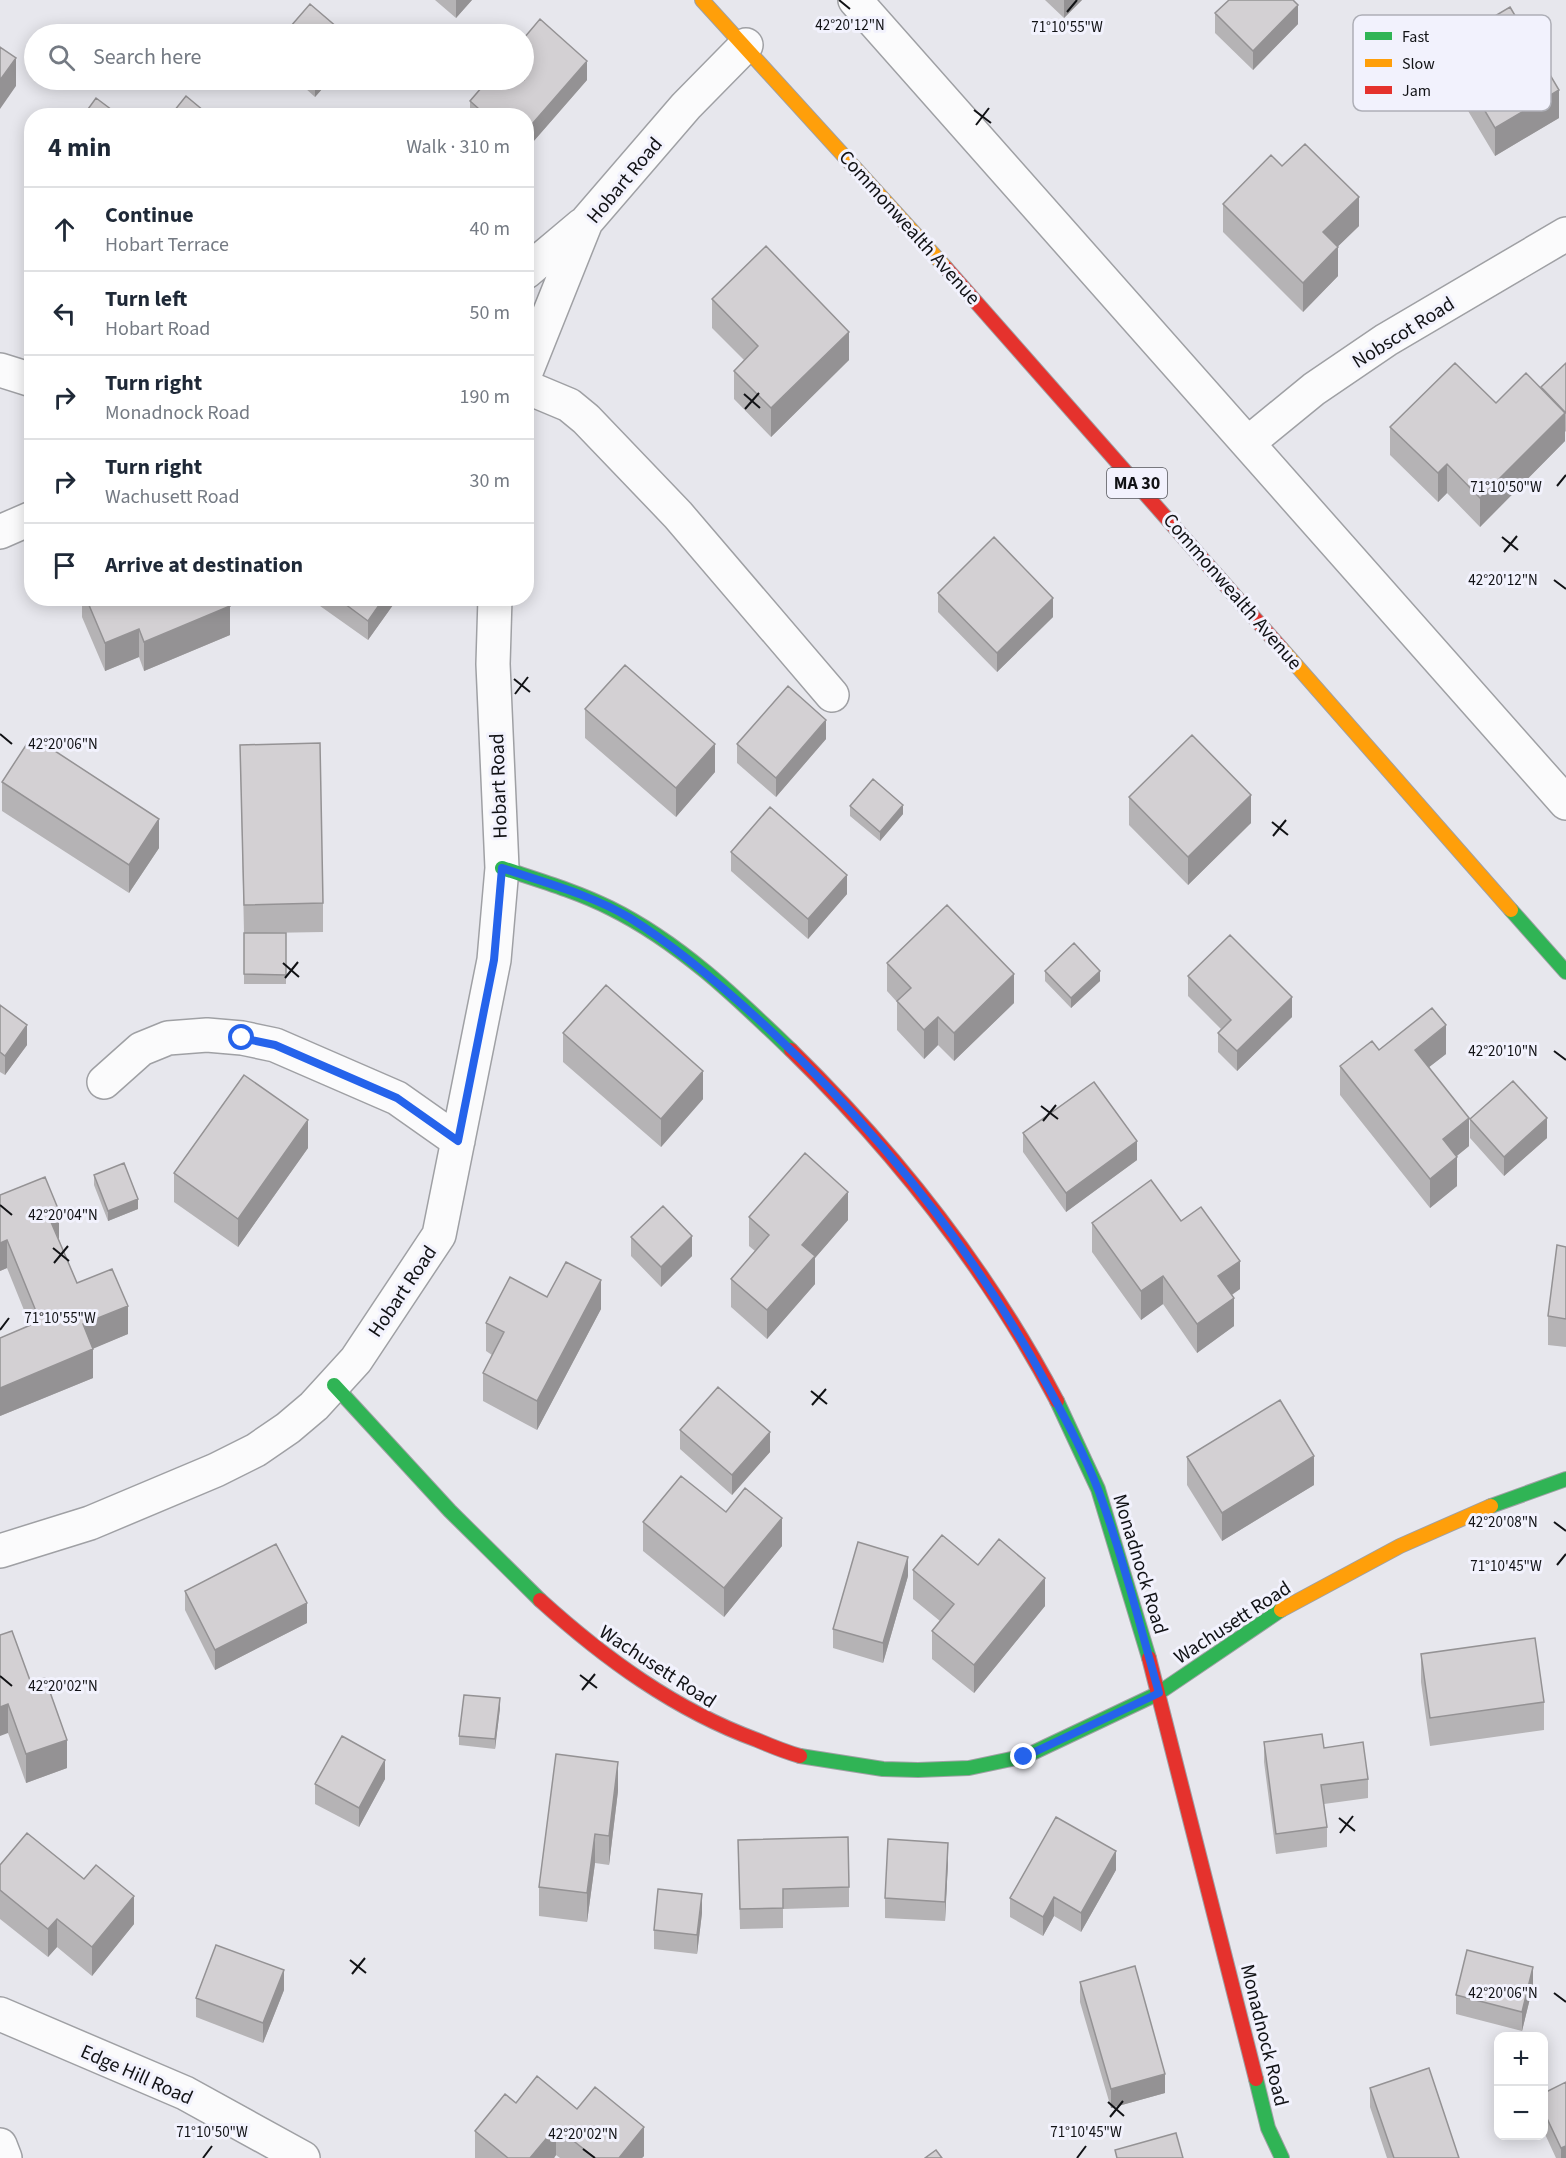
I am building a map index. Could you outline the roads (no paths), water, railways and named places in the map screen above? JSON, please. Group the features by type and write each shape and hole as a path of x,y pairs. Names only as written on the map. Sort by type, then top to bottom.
{"street":[{"name":"Commonwealth Avenue","path":"702,0 746,45 1157,505 1566,972"},
{"path":"855,0 1248,443 1451,676 1566,803"},
{"name":"Hobart Road","path":"534,352 586,222 686,106 746,45"},
{"path":"534,265 586,222"},
{"name":"Nobscot Road","path":"1248,443 1314,389 1386,340 1566,234"},
{"path":"0,370 24,378"},
{"path":"534,390 569,405 586,419 678,515 832,695"},
{"path":"0,532 24,522"},
{"name":"Hobart Road","path":"0,1551 90,1523 226,1465 256,1450 288,1428 334,1385 356,1360 439,1235 494,960 502,868 494,664 495,606"},
{"name":"Monadnock Road","path":"502,868 585,896 628,917 663,940 745,1007 828,1085 924,1194 985,1279 1064,1417 1099,1491 1159,1693 1268,2128 1282,2158"},
{"path":"104,1082 141,1049 168,1038 207,1035 242,1038 275,1045 397,1098 458,1141"},
{"name":"Wachusett Road","path":"334,1385 520,1582 584,1641 638,1681 698,1718 758,1744 821,1762 873,1768 927,1772 975,1768 1024,1757 1159,1693 1273,1614 1418,1537 1566,1479"},
{"name":"Edge Hill Road","path":"0,2014 184,2093 303,2158"},
{"path":"0,2145 5,2158"}]}
